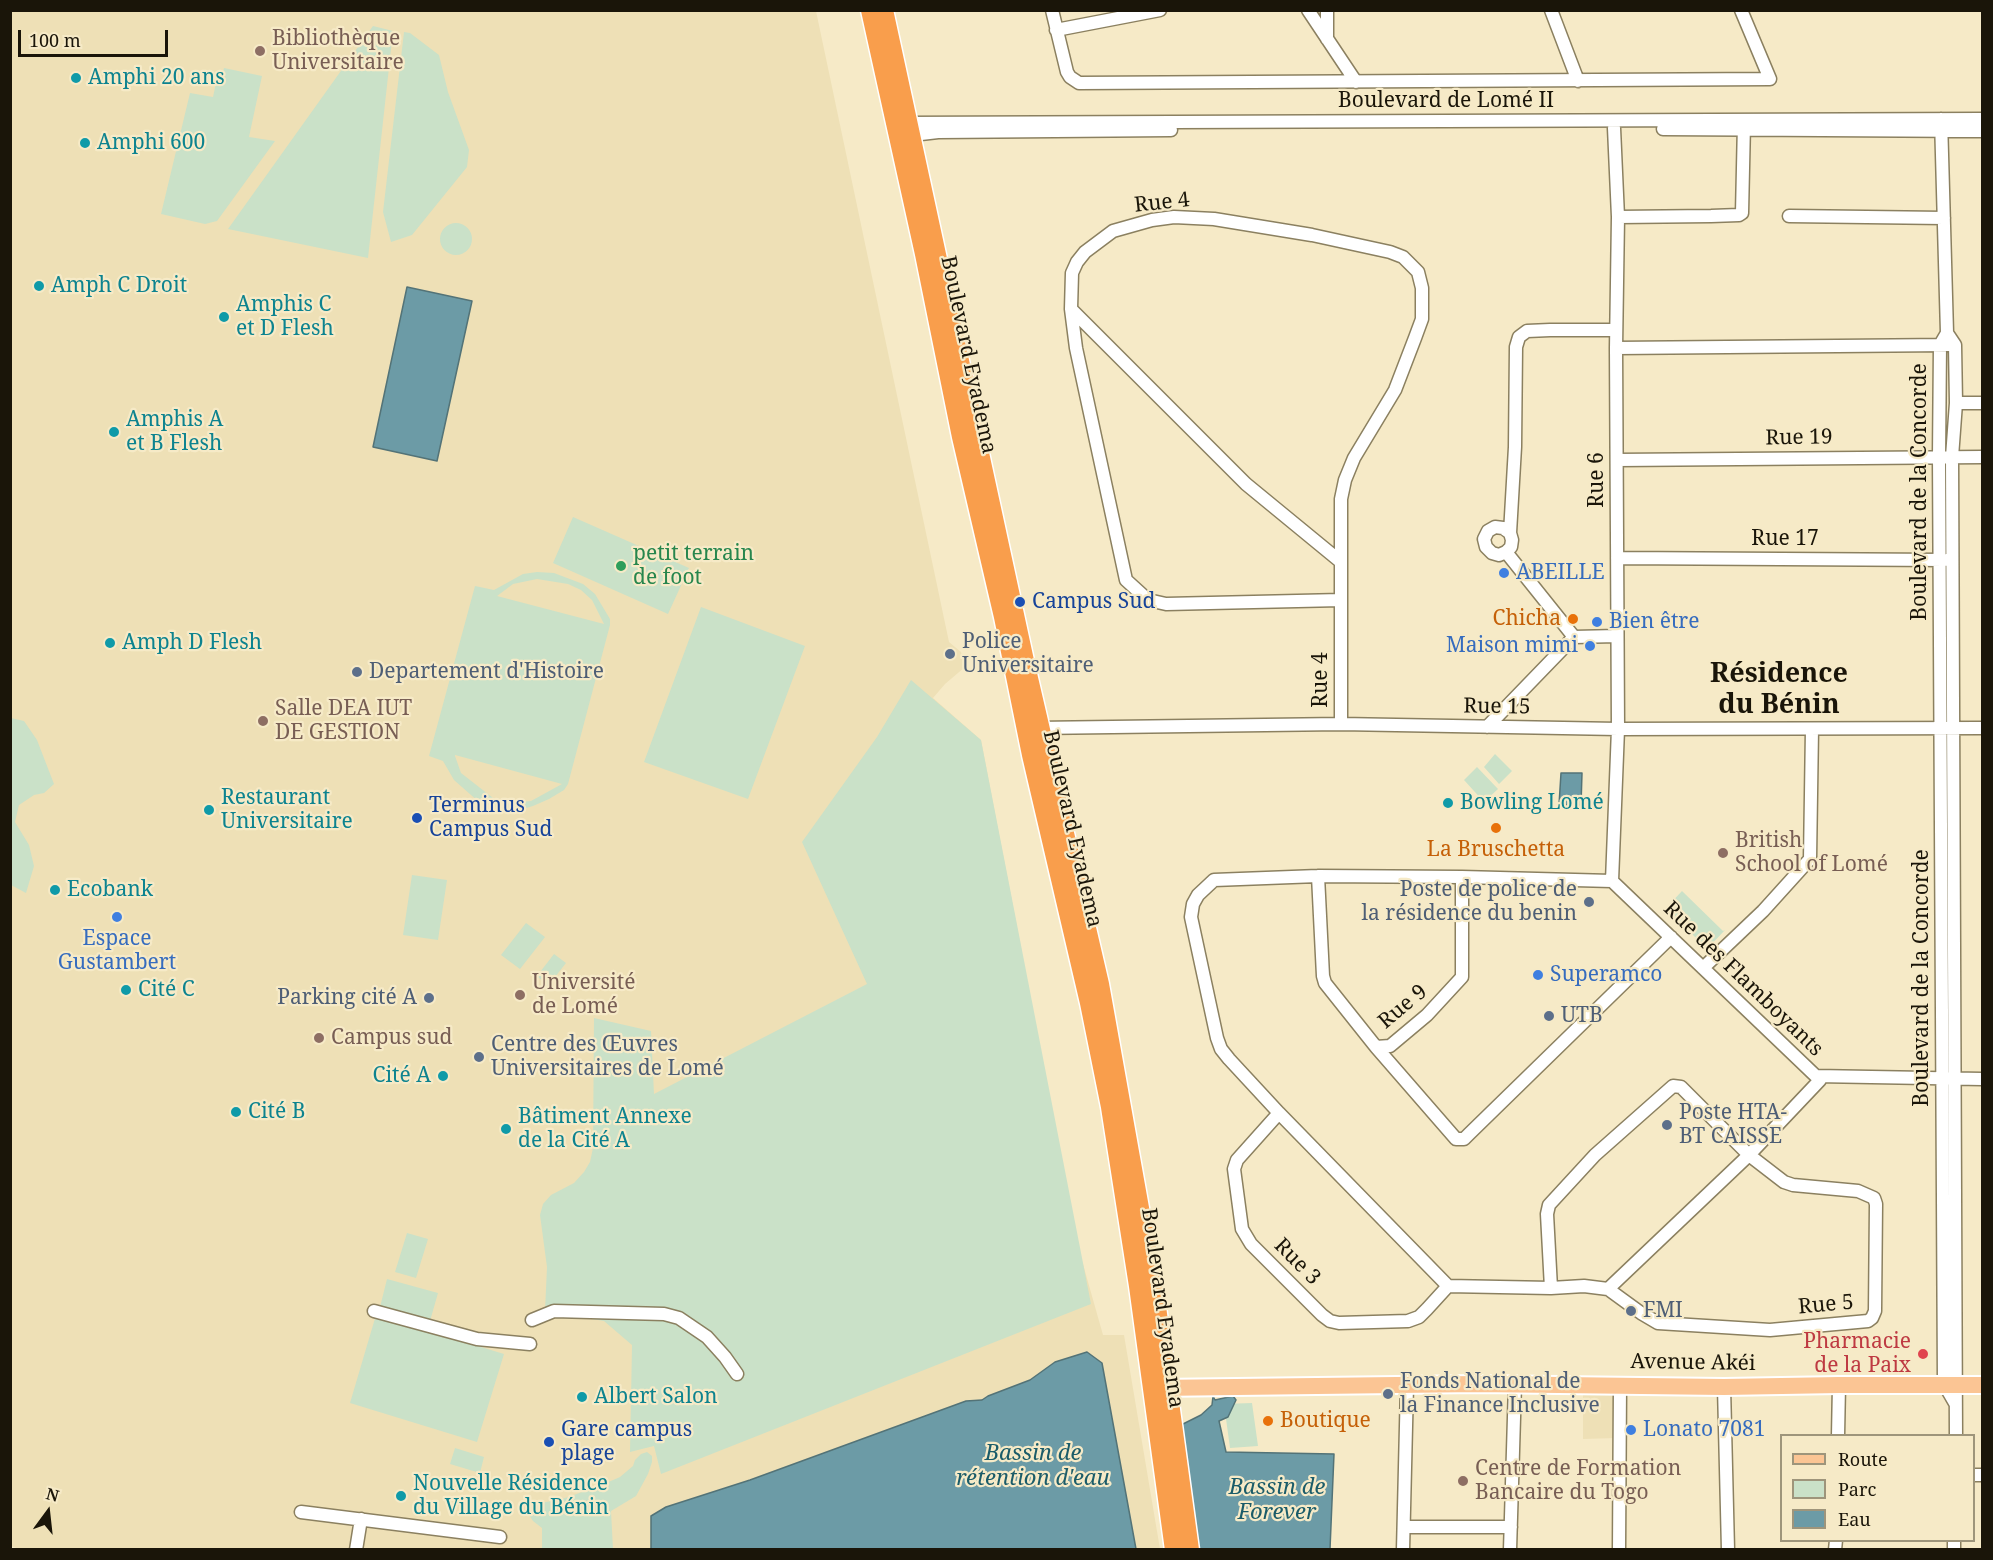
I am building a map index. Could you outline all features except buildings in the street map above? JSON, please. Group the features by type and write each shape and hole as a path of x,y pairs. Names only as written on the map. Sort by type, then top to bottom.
{"highway":[{"name":"Boulevard Eyadema","path":"870,10 903,130 924,254 961,437 1003,617 1032,727 1110,1107 1138,1286 1160,1387 1174,1550"},
{"path":"884,10 903,130"},
{"path":"1160,1387 1190,1550"}],"main road":[{"name":"Avenue Akéi","path":"1160,1387 1407,1384 1724,1388 1983,1385"}],"street":[{"path":"1052,10 1067,72 1079,83 1770,80 1741,10"},
{"path":"1056,30 1160,10"},
{"path":"1308,10 1356,82"},
{"path":"1327,39 1328,10"},
{"path":"1551,10 1578,81"},
{"name":"Boulevard de Lomé II","path":"903,130 1941,125 1983,119"},
{"name":"Boulevard de Lomé II","path":"903,130 938,132 1146,131 1223,128 1614,128 1744,125"},
{"path":"1618,217 1739,215 1744,210 1744,125"},
{"name":"Boulevard de Lomé II","path":"1941,125 1983,131"},
{"path":"1941,125 1947,333"},
{"name":"Rue 6","path":"1612,881 1618,729 1616,330 1618,217 1614,128"},
{"path":"1789,216 1944,218"},
{"name":"Rue 4","path":"1341,600 1166,604 1148,600 1126,580 1076,348 1071,309 1072,273 1077,262 1085,252 1113,231 1152,220 1174,217 1214,219 1312,235 1390,252 1403,257 1418,272 1422,288 1422,319 1395,390 1354,458 1345,480 1341,499 1341,562 1341,600 1341,724"},
{"path":"1071,309 1246,484 1341,562"},
{"path":"1510,533 1503,528 1495,527 1488,531 1484,539 1486,547 1491,553 1499,555 1511,547 1516,347 1519,337 1527,331 1616,330"},
{"name":"Boulevard de la Concorde","path":"1946,560 1956,403 1955,345 1947,333 1940,345 1939,456 1946,560 1950,1385 1955,1403 1956,1434"},
{"path":"1616,348 1955,345"},
{"path":"1956,403 1983,403"},
{"name":"Rue 19","path":"1617,460 1983,457"},
{"path":"1506,552 1574,637"},
{"name":"Rue 17","path":"1617,558 1946,560"},
{"path":"1487,727 1574,637 1617,636"},
{"name":"Rue 15","path":"1032,727 1341,724 1618,729 1983,728"},
{"path":"1703,968 1763,911 1810,859 1812,729"},
{"path":"1608,1289 1584,1286 1551,1288 1448,1286 1279,1113 1221,1049 1191,916 1193,904 1198,895 1214,880 1318,876 1612,881"},
{"name":"Rue 9","path":"1318,876 1323,976 1376,1047 1390,1046 1427,1015 1462,977 1462,877"},
{"name":"Rue des Flamboyants","path":"1608,1289 1749,1155 1820,1080 1612,881"},
{"path":"1376,1047 1451,1134 1456,1139 1464,1139 1671,937"},
{"path":"1815,1076 1983,1079"},
{"path":"1551,1288 1548,1205 1595,1155 1666,1090 1673,1086 1682,1087 1749,1155"},
{"name":"Rue 3","path":"1279,1113 1237,1160 1234,1169 1242,1229 1251,1244 1330,1321 1340,1323 1408,1321 1419,1317 1448,1286"},
{"name":"Rue 5","path":"1608,1289 1658,1323 1770,1330 1863,1322 1872,1318 1875,1311 1876,1204 1874,1198 1858,1191 1793,1185 1784,1182 1749,1155"},
{"path":"532,1320 554,1311 570,1310 679,1318 707,1337 737,1374"},
{"path":"374,1311 477,1339 530,1344"},
{"path":"1403,1550 1407,1384"},
{"path":"1510,1550 1515,1384"},
{"path":"1619,1550 1620,1385"},
{"path":"1838,1434 1839,1385"},
{"path":"1724,1388 1728,1550"},
{"path":"301,1512 500,1537"},
{"path":"356,1550 361,1519"},
{"path":"1404,1527 1511,1527"}],"shaded area":[{"name":"Université de Lomé","path":"10,11 816,11 949,642 961,652 965,667 933,698 981,740 1079,1250 1103,1335 1124,1335 1160,1549 22,1550 11,1546"},
{"path":"1615,1392 1616,1438 1583,1439 1583,1393"}],"green space":[{"path":"373,26 393,31 368,258 228,229"},
{"path":"404,32 410,33 439,55 448,92 469,150 467,167 412,235 391,242 383,212"},
{"path":"224,68 262,76 249,137 275,141 217,221 205,224 161,214 190,93 213,97 216,83 220,83"},
{"path":"456,223 467,228 472,239 467,250 456,255 445,250 440,239 445,228"},
{"name":"petit terrain de foot","path":"573,517 689,568 668,614 553,563"},
{"path":"554,573 583,584 595,594 610,619 610,625 568,784 564,790 549,799 513,812 479,802 454,780 443,761 429,756 475,586 494,590 523,574","holes":["537,579 568,584 581,590 592,600 604,624 497,596 513,584","455,755 562,784 531,801 508,803 493,798 461,773"]},
{"path":"701,607 805,646 748,799 644,762"},
{"path":"911,680 981,740 1091,1304 661,1474 654,1446 630,1452 632,1345 604,1321 545,1311 547,1267 540,1215 543,1204 551,1195 574,1183 590,1162 593,1148 594,1018 651,1031 654,1094 867,984 802,842 877,737"},
{"path":"11,718 24,721 37,740 54,784 44,793 34,795 19,805 15,822 29,845 34,866 26,893 11,885"},
{"path":"1495,754 1512,771 1499,784 1484,767"},
{"path":"1477,767 1498,789 1484,802 1464,780"},
{"path":"412,875 447,880 438,940 403,935"},
{"path":"1682,891 1723,931 1725,930 1707,949 1666,908"},
{"path":"526,923 545,937 520,969 501,955"},
{"path":"554,954 566,963 548,986 537,976"},
{"path":"407,1233 428,1239 416,1278 395,1272"},
{"path":"387,1279 438,1293 430,1321 380,1307"},
{"path":"376,1315 504,1354 477,1442 350,1403"},
{"path":"1252,1403 1258,1446 1230,1448 1224,1404"},
{"path":"455,1448 484,1457 480,1473 450,1464"},
{"path":"647,1452 652,1456 652,1462 636,1496 611,1511 613,1549 542,1549 542,1528 533,1521 525,1509 527,1502 533,1504 559,1500 597,1487 620,1477 633,1466 641,1454"}],"water":[{"path":"407,287 472,301 437,461 373,447"},
{"path":"1561,773 1582,773 1581,805 1559,805"},
{"name":"Bassin de rétention d'eau","path":"1087,1352 1102,1363 1136,1549 651,1549 651,1516 666,1507 750,1480 966,1401 982,1400 1030,1380 1055,1362"},
{"name":"Bassin de Forever","path":"1213,1396 1215,1400 1233,1396 1236,1400 1228,1417 1219,1421 1226,1452 1334,1454 1330,1549 1199,1549 1181,1425 1201,1415 1212,1405"}],"place":[{"name":"Bibliothèque Universitaire","path":"260,51"},
{"name":"Amphi 20 ans","path":"76,78"},
{"name":"Amphi 600","path":"85,143"},
{"name":"Amph C Droit","path":"39,286"},
{"name":"Amphis C et D Flesh","path":"224,317"},
{"name":"Amphis A et B Flesh","path":"114,432"},
{"name":"petit terrain de foot","path":"621,566"},
{"name":"ABEILLE","path":"1504,573"},
{"name":"Campus Sud","path":"1020,602"},
{"name":"Chicha","path":"1573,619"},
{"name":"Bien être","path":"1597,622"},
{"name":"Amph D Flesh","path":"110,643"},
{"name":"Maison mimi","path":"1590,646"},
{"name":"Police Universitaire","path":"950,654"},
{"name":"Departement d'Histoire","path":"357,672"},
{"name":"Salle DEA IUT DE GESTION","path":"263,721"},
{"name":"Bowling Lomé","path":"1448,803"},
{"name":"Restaurant Universitaire","path":"209,810"},
{"name":"Terminus Campus Sud","path":"417,818"},
{"name":"La Bruschetta","path":"1496,828"},
{"name":"British School of Lomé","path":"1723,853"},
{"name":"Ecobank","path":"55,890"},
{"name":"Poste de police de la résidence du benin","path":"1589,902"},
{"name":"Espace Gustambert","path":"117,917"},
{"name":"Superamco","path":"1538,975"},
{"name":"Cité C","path":"126,990"},
{"name":"Université de Lomé","path":"520,995"},
{"name":"Parking cité A","path":"429,998"},
{"name":"UTB","path":"1549,1016"},
{"name":"Campus sud","path":"319,1038"},
{"name":"Centre des Œuvres Universitaires de Lomé","path":"479,1057"},
{"name":"Cité A","path":"443,1076"},
{"name":"Cité B","path":"236,1112"},
{"name":"Poste HTA- BT CAISSE","path":"1667,1125"},
{"name":"Bâtiment Annexe de la Cité A","path":"506,1129"},
{"name":"FMI","path":"1631,1311"},
{"name":"Pharmacie de la Paix","path":"1923,1354"},
{"name":"Fonds National de la Finance Inclusive","path":"1388,1394"},
{"name":"Albert Salon","path":"582,1397"},
{"name":"Boutique","path":"1268,1421"},
{"name":"Lonato 7081","path":"1631,1430"},
{"name":"Gare campus plage","path":"549,1442"},
{"name":"Centre de Formation Bancaire du Togo","path":"1463,1481"},
{"name":"Nouvelle Résidence du Village du Bénin","path":"401,1496"}],"district":[{"name":"Résidence du Bénin","path":"1779,690"}]}
